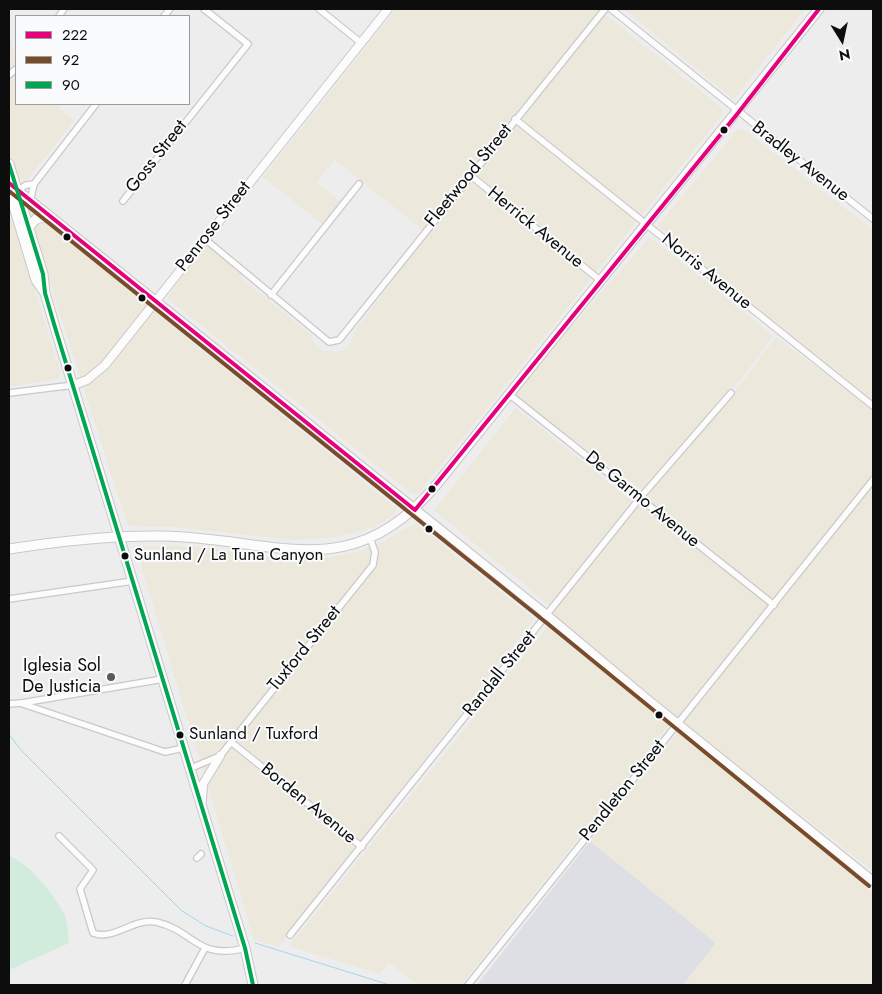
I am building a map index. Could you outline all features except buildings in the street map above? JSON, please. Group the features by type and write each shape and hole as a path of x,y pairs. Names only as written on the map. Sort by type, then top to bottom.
{"main road":[{"name":"Penrose Street","path":"74,385 97,373 156,302 388,9"},
{"path":"9,548 71,539 180,537 303,552 343,547 370,538 386,530 415,510 738,113 819,9"},
{"path":"9,164 13,191 36,280 45,293 74,385 245,948 253,985"},
{"path":"9,184 28,228 46,284 45,293"},
{"path":"13,191 49,216 547,615 873,881"},
{"path":"28,228 36,219 49,216"},
{"name":"Tuxford Street","path":"204,814 201,794 203,784 220,756"}],"street":[{"name":"Goss Street","path":"123,201 248,44 204,9"},
{"path":"319,9 360,42"},
{"name":"Fleetwood Street","path":"271,295 329,342 339,340 605,9"},
{"name":"Bradley Avenue","path":"611,9 738,113 873,219"},
{"path":"30,202 34,184 95,105"},
{"name":"Norris Avenue","path":"515,119 873,406"},
{"name":"Herrick Avenue","path":"470,175 601,281"},
{"path":"13,191 26,185 34,184"},
{"path":"205,238 271,295 358,184"},
{"name":"Penrose Street","path":"9,393 74,385"},
{"name":"Randall Street","path":"290,935 640,498 731,393"},
{"name":"De Garmo Avenue","path":"510,395 774,605"},
{"name":"Pendleton Street","path":"468,985 873,480"},
{"name":"Tuxford Street","path":"191,768 220,756 373,565 375,552 370,538"},
{"path":"9,599 133,581"},
{"path":"9,704 163,679"},
{"path":"20,703 165,752 184,748"},
{"name":"Borden Avenue","path":"231,742 362,847"},
{"path":"59,836 92,870 80,889 93,933 107,935 142,922 156,922 170,927 204,948 231,952 245,948"},
{"path":"185,985 204,948"}],"shaded area":[{"path":"396,9 598,9 723,109 722,115 418,494 412,494 167,298 202,247 207,245 243,273 240,277 311,335 312,340 321,350 337,352 344,350 351,343 355,330 428,234 335,160 316,182 341,202 322,224 263,177"},
{"path":"624,9 805,9 735,98 732,98"},
{"path":"9,32 15,54 15,105 56,105 74,121 25,182 9,167"},
{"path":"743,129 873,230 873,405 777,329 658,226 737,130"},
{"path":"9,205 61,374 57,379 9,387"},
{"path":"25,205 397,509 395,515 374,527 337,537 294,540 173,527 128,526"},
{"path":"650,237 773,336 735,387 732,386 642,490 512,395"},
{"path":"776,337 873,409 873,479 774,603 644,498 738,388"},
{"path":"516,408 632,501 549,605 434,510"},
{"path":"873,482 873,871 681,721"},
{"path":"640,503 771,605 679,720 550,614"},
{"path":"416,523 534,619 279,947 254,940 136,548 141,546 194,546 278,558 315,560 358,552 386,540"},
{"path":"547,627 670,724 461,985 419,985 389,963 380,974 289,946"},
{"path":"678,733 873,892 873,985 683,985 716,943 590,841"},
{"path":"590,841 716,943 683,985 477,985"}],"green space":[{"path":"9,856 33,873 55,899 66,919 69,943 9,970"}],"waterway":[{"path":"9,734 20,749 182,911 206,926 233,936"},
{"path":"255,943 390,985"}],"transit line":[{"name":"222","path":"9,183 415,510 738,113 819,9"},
{"name":"90","path":"9,164 43,274 45,293 54,324 245,948 253,985"},
{"name":"92","path":"9,191 543,620 869,886"}],"place":[{"name":"Sunland / La Tuna Canyon","path":"125,556"},
{"name":"Iglesia Sol De Justicia","path":"111,677"},
{"name":"Sunland / Tuxford","path":"180,735"}]}
